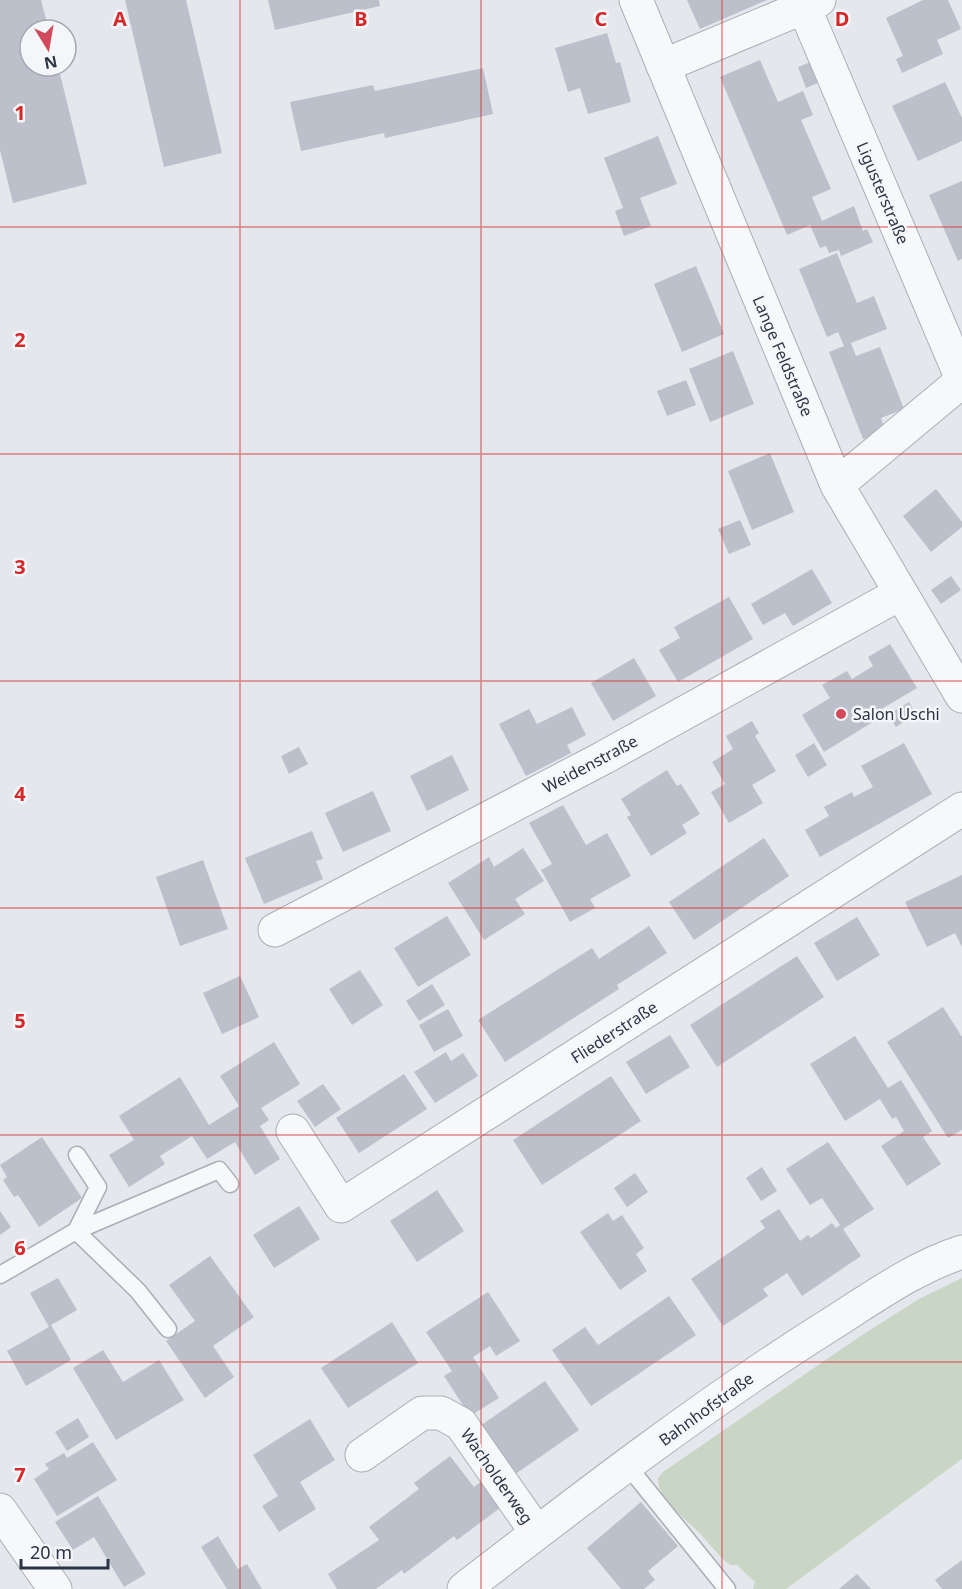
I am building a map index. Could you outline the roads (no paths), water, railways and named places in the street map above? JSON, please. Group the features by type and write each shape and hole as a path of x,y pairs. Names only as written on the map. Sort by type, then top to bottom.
{"street":[{"name":"Lange Feldstraße","path":"636,0 837,485 962,696"},
{"name":"Ligusterstraße","path":"663,66 811,3 962,380 837,485"},
{"name":"Weidenstraße","path":"274,930 603,758 901,592"},
{"name":"Fliederstraße","path":"293,1131 341,1206 962,809"},
{"name":"Bahnhofstraße","path":"464,1589 627,1465 773,1360 921,1268 962,1252"},
{"name":"Wacholderweg","path":"362,1455 422,1413 441,1413 460,1424 537,1533"},
{"path":"0,1510 55,1589"}],"lane":[{"path":"76,1230 99,1187 77,1155"},
{"path":"0,1275 76,1230 219,1170 230,1184"},
{"path":"76,1230 138,1291 168,1329"},
{"path":"627,1465 727,1589"}],"place":[{"name":"Salon Uschi","path":"841,714"}]}
